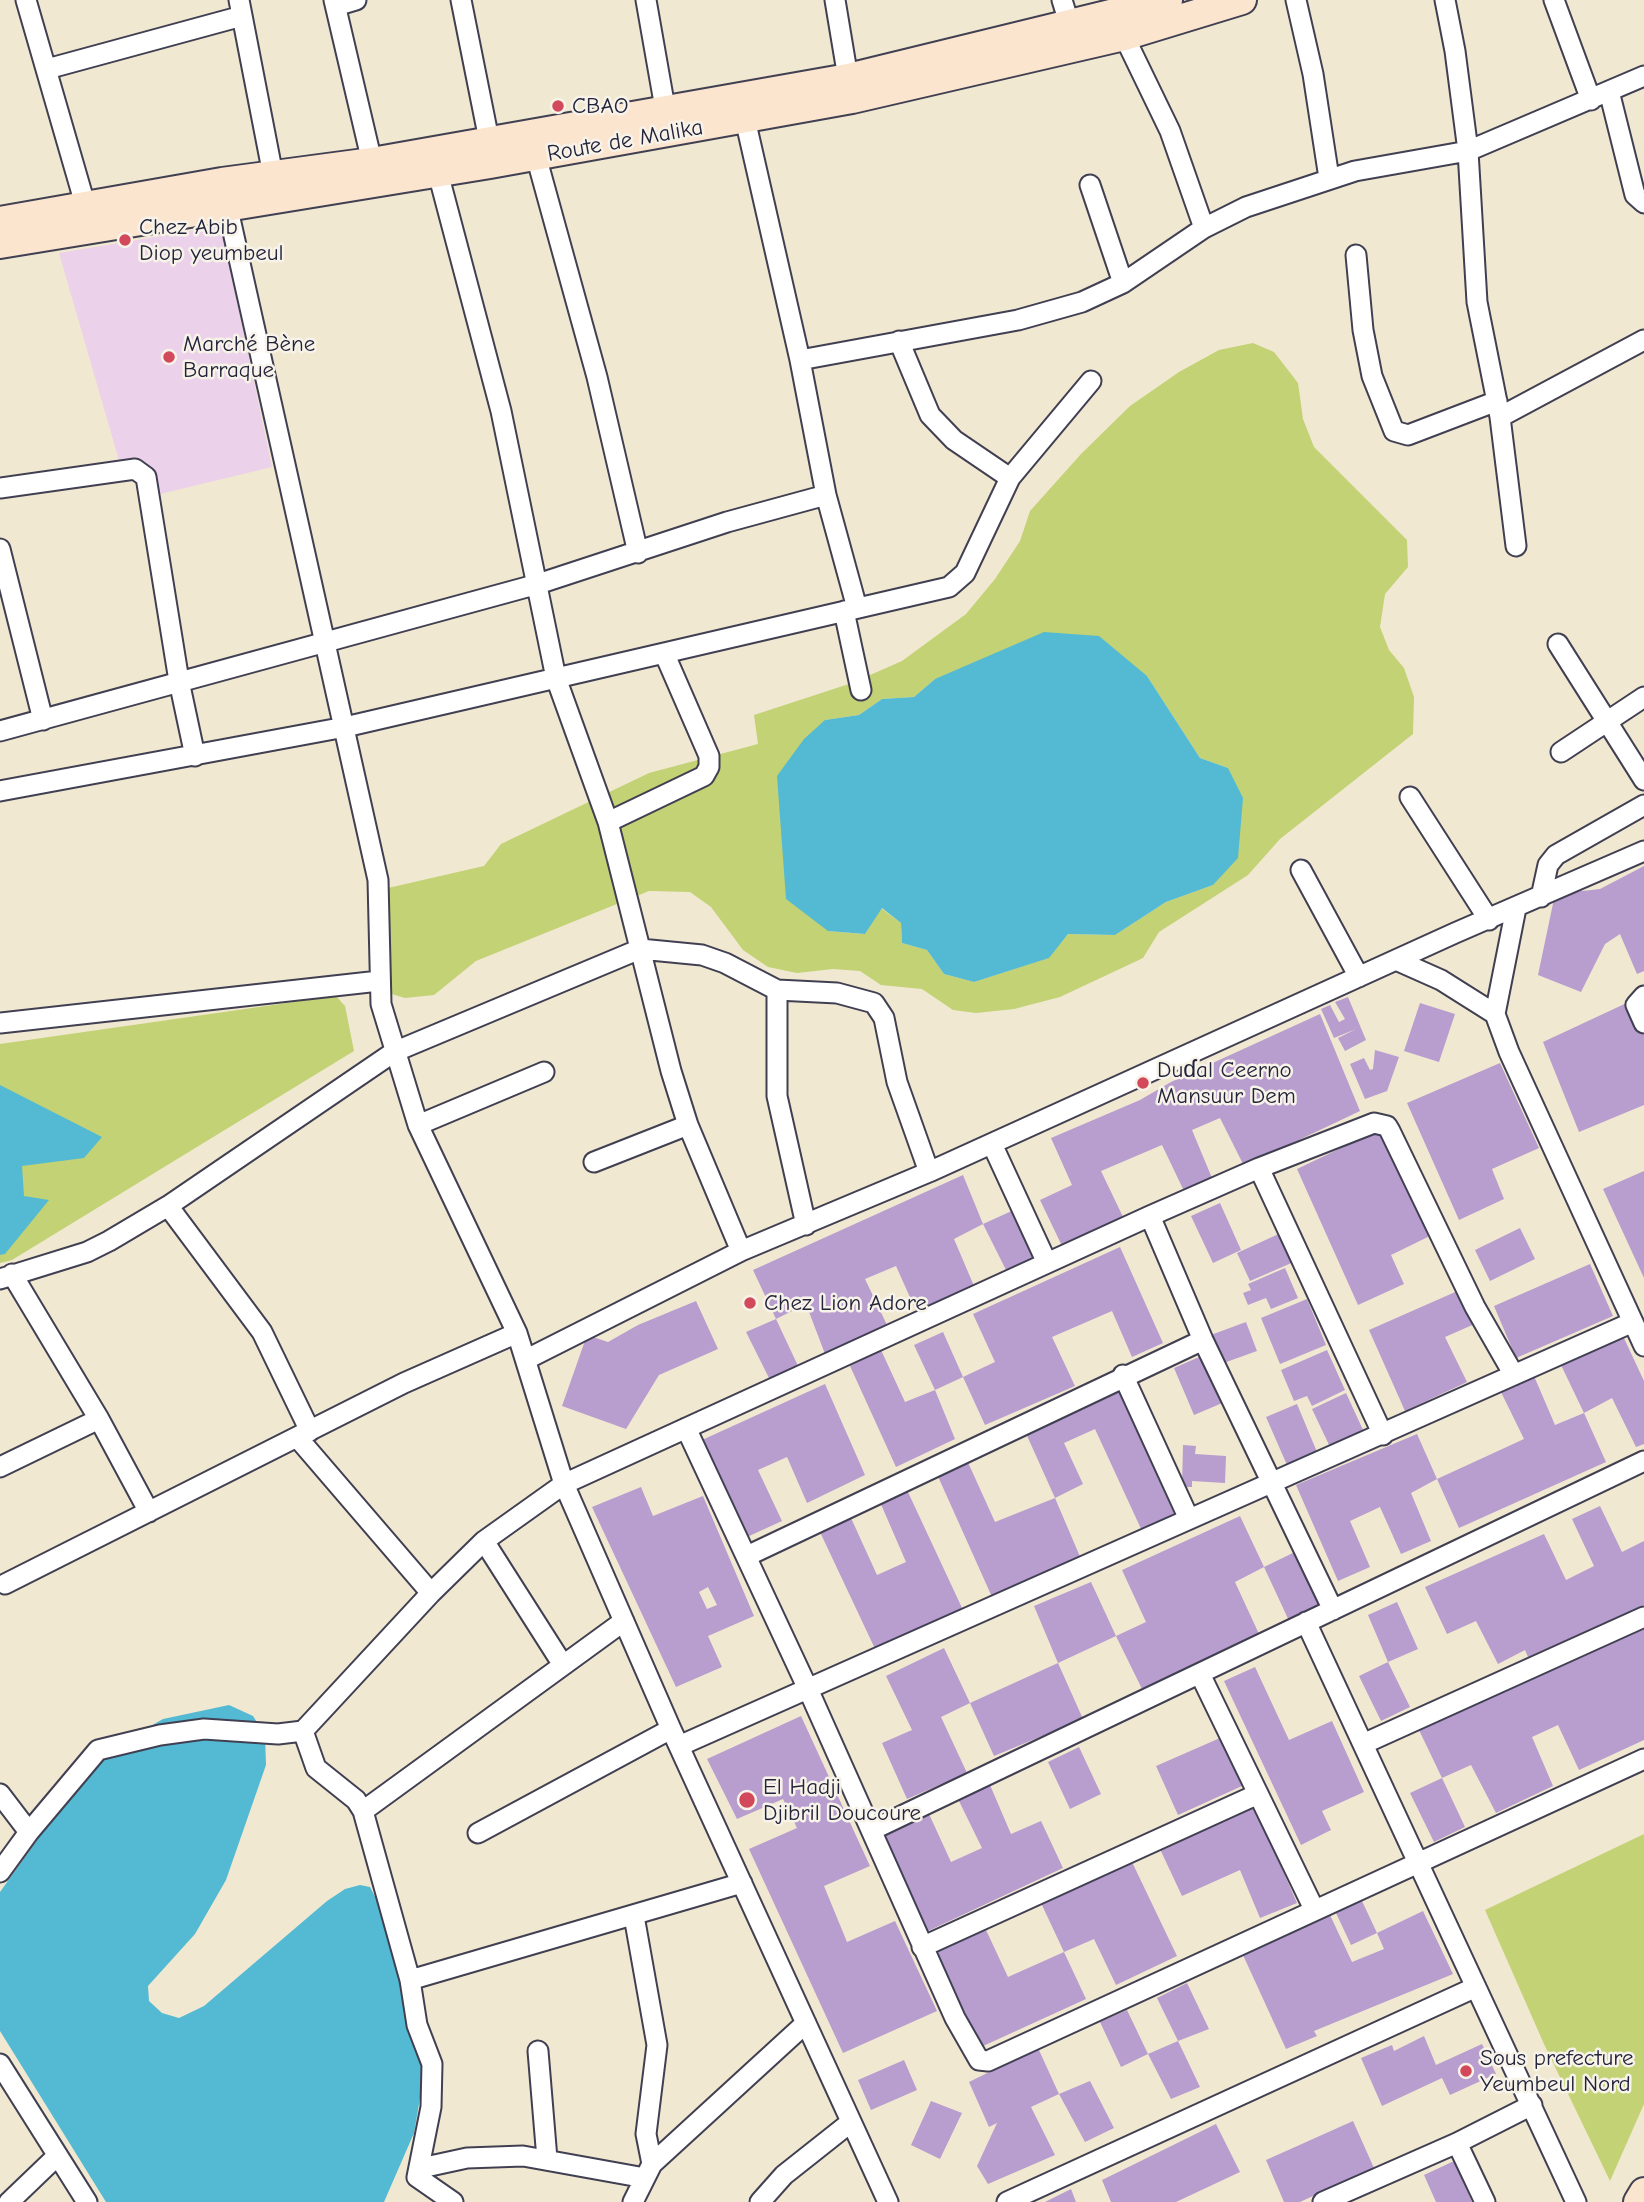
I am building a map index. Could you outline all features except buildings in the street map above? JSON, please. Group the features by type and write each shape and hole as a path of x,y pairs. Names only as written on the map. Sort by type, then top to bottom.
{"main road":[{"name":"Route de Malika","path":"0,221 85,204 372,162 665,108 848,78 1066,13 1168,0"},
{"name":"Route de Malika","path":"0,244 227,205 438,173 852,99 1124,36 1242,0"},
{"path":"1638,2202 1644,2192"}],"street":[{"path":"26,0 85,204"},
{"path":"356,0 335,3 372,162"},
{"path":"461,0 489,140"},
{"path":"646,0 665,108"},
{"path":"835,0 848,78"},
{"path":"1296,0 1313,74 1329,178"},
{"path":"1444,0 1455,51 1468,151 1474,281 1498,409 1516,546"},
{"path":"1554,0 1591,100"},
{"path":"47,69 240,8 273,175"},
{"path":"1124,36 1170,131 1204,228"},
{"path":"800,360 1018,320 1082,302 1123,283 1204,228 1273,197 1329,178 1468,151 1644,76"},
{"path":"1609,91 1635,195 1644,203"},
{"path":"745,119 800,360 851,610 861,690"},
{"path":"536,156 597,377 638,553"},
{"path":"438,173 501,411 556,678 608,822 639,949 688,1125 741,1251"},
{"path":"1090,185 1098,202 1123,283"},
{"path":"227,205 379,887 379,981 394,1052 418,1125 517,1333 564,1484 675,1737 888,2202"},
{"path":"1356,255 1363,330 1372,376 1394,431 1408,435 1498,409 1644,340"},
{"path":"899,341 930,415 954,440 1010,478"},
{"path":"0,791 345,727 665,655 949,587 958,581 1010,478 1091,381"},
{"path":"0,488 135,469 146,477 179,681 195,756"},
{"path":"0,731 323,640 538,584 727,522 826,495"},
{"path":"0,549 43,720"},
{"path":"1558,644 1644,780"},
{"path":"608,822 704,776 709,767 709,756 665,655"},
{"path":"1561,752 1644,697"},
{"path":"1410,797 1489,919"},
{"path":"1541,897 1548,865 1556,855 1644,805"},
{"path":"527,1359 741,1251 929,1172 1396,960 1644,851"},
{"path":"1301,870 1359,977"},
{"path":"1516,908 1495,1014 1509,1052 1644,1346"},
{"path":"149,1513 99,1419 6,1277 87,1252 168,1206 394,1052 639,949 702,955 725,963 777,990 837,993 874,1003 884,1018 897,1082 929,1172"},
{"path":"1396,960 1441,980 1495,1014"},
{"path":"0,1023 379,981"},
{"path":"777,990 777,1096 806,1225"},
{"path":"1644,996 1636,1005 1644,1023"},
{"path":"418,1125 544,1072"},
{"path":"0,1872 29,1832 98,1750 204,1729 278,1734 303,1731 431,1593 484,1541 564,1484 1150,1216 1259,1168 1374,1123 1387,1126 1475,1307 1514,1375"},
{"path":"594,1162 688,1125"},
{"path":"992,1144 1047,1263"},
{"path":"1259,1168 1383,1435"},
{"path":"168,1206 262,1332 303,1434 431,1593"},
{"path":"1150,1216 1203,1340 1274,1482 1333,1610"},
{"path":"478,1833 675,1737 808,1689 1633,1322"},
{"path":"2,1582 149,1513 404,1383 517,1333"},
{"path":"747,1556 1123,1375 1203,1340"},
{"path":"1123,1375 1189,1520"},
{"path":"0,1467 99,1419"},
{"path":"686,1428 808,1689 955,2018 976,2058 984,2061 1644,1759"},
{"path":"872,1830 1644,1461"},
{"path":"484,1541 563,1665"},
{"path":"1363,1744 1644,1617"},
{"path":"363,1811 624,1621"},
{"path":"1307,1622 1576,2202"},
{"path":"1199,1674 1314,1909"},
{"path":"303,1731 316,1768 356,1800 363,1811 410,1980 417,2025 432,2064 431,2107 421,2168 417,2177 453,2202"},
{"path":"0,1794 29,1832"},
{"path":"922,1947 1258,1794"},
{"path":"410,1980 742,1883"},
{"path":"634,1916 657,2045 646,2134 648,2171"},
{"path":"1007,2202 1476,1987"},
{"path":"633,2202 648,2171 806,2023"},
{"path":"538,2051 547,2159"},
{"path":"0,2064 87,2202"},
{"path":"1335,2200 1532,2105"},
{"path":"760,2202 784,2175 851,2122"},
{"path":"1457,2143 1485,2202"},
{"path":"9,2202 57,2156"},
{"path":"421,2168 467,2158 523,2156 648,2171"}],"shaded area":[{"name":"Marché Bène Barraque","path":"221,226 272,467 156,495 144,461 120,464 59,253"}],"green space":[{"path":"1253,343 1274,352 1298,383 1303,419 1314,447 1407,540 1408,567 1385,594 1380,627 1389,650 1404,668 1414,697 1413,734 1280,839 1248,875 1159,932 1143,958 1060,997 1014,1009 976,1013 953,1010 922,989 881,985 860,971 833,969 797,973 768,967 743,950 711,907 690,892 649,891 476,961 434,995 405,998 385,992 388,888 484,866 501,844 649,773 758,744 754,715 852,683 902,661 966,614 995,579 1020,541 1030,511 1081,454 1130,406 1179,372 1219,350","holes":["1147,676 1200,758 1228,768 1213,885 1166,902 1115,935 1068,934 1048,958 974,982 944,974 927,950 902,943 901,923 881,908 865,934 828,931 825,720 859,715 882,699 914,697 935,679"]},
{"path":"336,996 345,1006 354,1051 12,1260 0,1263 0,1044"},
{"path":"1644,1834 1644,2104 1610,2181 1544,2044 1485,1910"}],"water":[{"path":"1044,632 1099,636 1147,676 1200,758 1228,768 1243,798 1238,858 1213,885 1166,902 1115,935 1068,934 1049,958 974,982 944,974 927,950 902,943 901,923 882,908 865,934 828,931 786,899 777,776 804,739 825,720 859,715 882,699 914,697 935,679"},
{"path":"0,1085 102,1137 84,1158 22,1166 24,1196 49,1200 5,1254 0,1255"},
{"path":"229,1705 253,1716 265,1735 266,1765 226,1880 195,1934 148,1986 149,2001 162,2013 179,2018 204,2006 327,1901 345,1889 360,1885 370,1887 380,1906 406,1996 425,2037 424,2075 414,2133 384,2202 106,2202 0,2031 0,1892 62,1805 114,1747 163,1719"}],"place":[{"name":"CBAO","path":"558,106"},
{"name":"Chez Abib Diop yeumbeul","path":"125,240"},
{"name":"Marché Bène Barraque","path":"169,357"},
{"name":"Duɗal Ceerno Mansuur Dem","path":"1143,1083"},
{"name":"Chez Lion Adore","path":"750,1303"},
{"name":"El Hadji Djibril Doucoure","path":"747,1800"},
{"name":"Sous prefecture Yeumbeul Nord","path":"1466,2071"}]}
